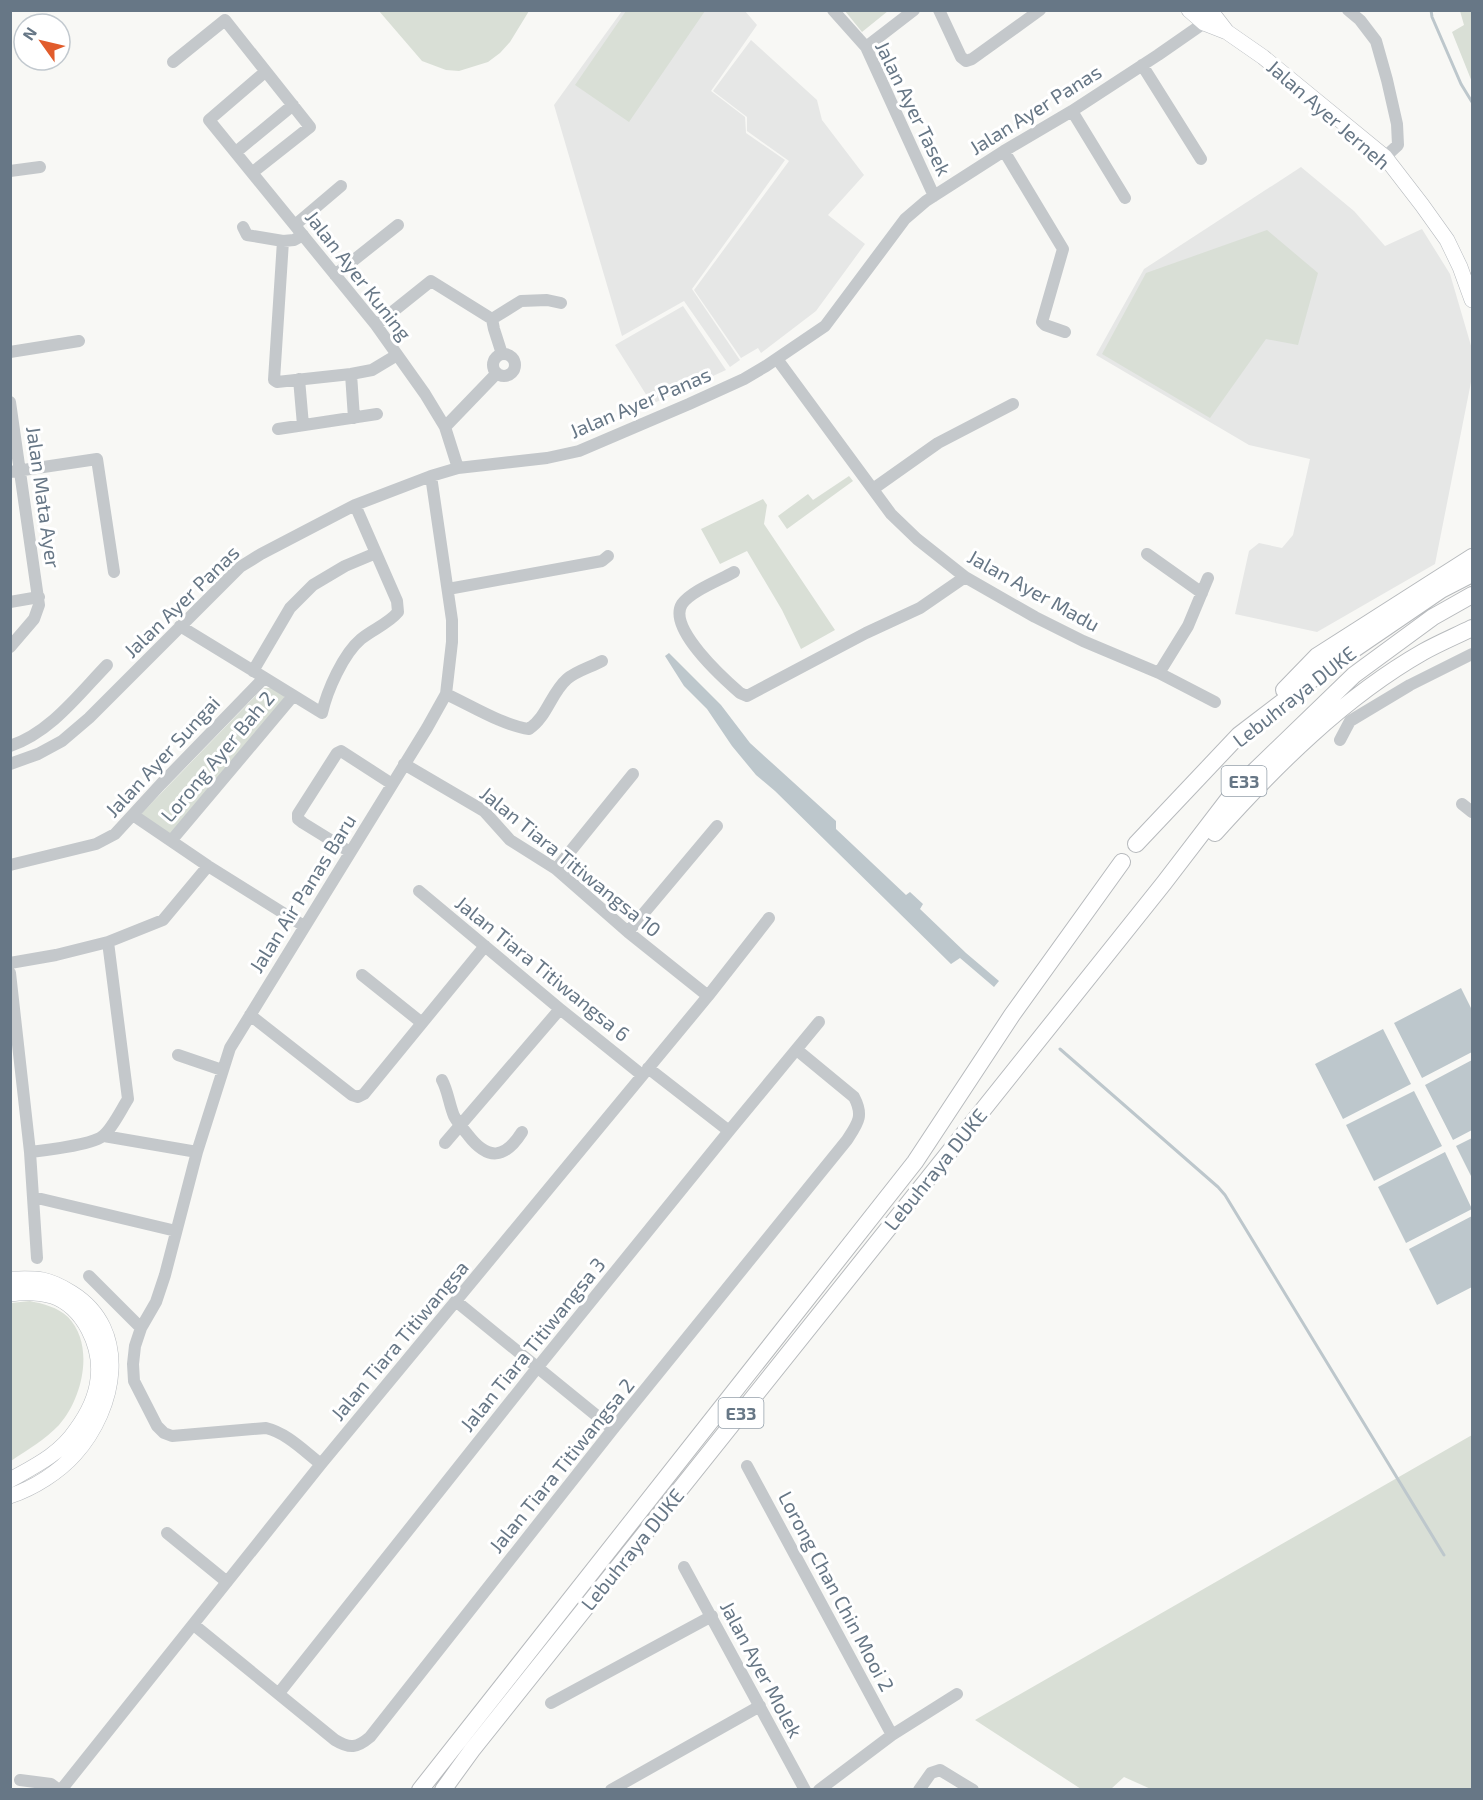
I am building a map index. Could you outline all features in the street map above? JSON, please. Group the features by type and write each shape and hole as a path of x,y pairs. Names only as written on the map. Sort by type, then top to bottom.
{"highway":[{"path":"1239,735 1317,656 1473,557"},
{"name":"Lebuhraya DUKE","path":"1136,844 1239,735 1331,665 1441,590 1473,574"},
{"name":"Lebuhraya DUKE","path":"443,1790 1164,883 1236,789 1354,675 1433,617 1473,595"},
{"path":"1164,883 1211,837 1257,785 1327,721 1372,685 1423,652 1473,628"},
{"name":"Lebuhraya DUKE","path":"420,1790 915,1162 1012,1015 1122,862"}],"main road":[{"name":"Jalan Ayer Jerneh","path":"1189,10 1209,15 1227,32 1263,57 1385,157 1447,240 1473,300"},
{"path":"10,1279 44,1281 67,1289 91,1307 106,1333 112,1360 111,1381 102,1411 87,1438 75,1454 58,1469 37,1484 10,1496"},
{"path":"10,1294 26,1292 53,1297 67,1304 85,1323 95,1347 98,1378 92,1403 76,1431 47,1459 10,1480"}],"street":[{"name":"Jalan Ayer Tasek","path":"832,10 866,47 934,196"},
{"path":"866,47 914,10"},
{"path":"939,10 961,57 966,61 1040,10"},
{"path":"1348,10 1360,20 1376,41 1387,80 1397,124 1398,145 1385,157"},
{"name":"Jalan Ayer Panas","path":"10,764 38,754 62,741 89,718 240,567 250,560 356,505 431,476 458,468 547,458 579,451 744,379 777,359 825,326 905,219 934,196 1142,65 1209,15"},
{"path":"173,62 225,20 310,127 253,172"},
{"path":"1142,65 1201,159"},
{"name":"Jalan Ayer Kuning","path":"265,72 209,120 376,325 445,427 458,468"},
{"path":"236,152 292,105"},
{"path":"1072,111 1125,198"},
{"path":"1004,151 1063,249 1042,322 1065,332"},
{"path":"10,171 40,167"},
{"path":"243,227 247,235 253,237 283,241 294,240 299,230 341,186"},
{"path":"335,275 398,225"},
{"path":"283,241 274,380 277,382 372,370 397,355"},
{"path":"376,325 431,281 492,319 502,354"},
{"path":"492,319 521,301 547,300 561,303"},
{"path":"10,352 79,341"},
{"path":"502,354 512,357 515,368 513,371 507,375 497,373 494,364 496,358 502,354"},
{"name":"Jalan Ayer Madu","path":"777,359 891,513 917,539 965,578 1035,617 1160,674 1215,702"},
{"path":"445,427 497,373"},
{"path":"351,374 354,418"},
{"path":"299,379 303,425"},
{"name":"Jalan Mata Ayer","path":"10,402 15,471 39,597"},
{"path":"873,489 938,443 1013,404"},
{"path":"278,429 377,414"},
{"path":"15,471 97,459 114,572"},
{"name":"Jalan Air Panas Baru","path":"321,1464 276,1430 266,1428 172,1436 164,1433 157,1426 134,1381 134,1355 141,1328 156,1302 197,1152 230,1048 446,694 452,620 431,476"},
{"path":"180,626 322,713 325,699 350,651 360,639 392,619 398,612 397,601 356,505"},
{"name":"Jalan Ayer Sungai","path":"10,865 96,844 115,834 259,674 290,608 313,585 345,566 376,553"},
{"path":"1147,554 1202,593"},
{"path":"448,589 602,561 608,556"},
{"path":"734,572 690,596 681,605 679,617 689,638 711,666 740,693 747,696 866,633 920,608 965,578"},
{"path":"1160,674 1188,626 1208,578"},
{"path":"10,602 39,597 34,619 10,647"},
{"path":"1340,740 1350,721 1410,685 1473,654"},
{"path":"446,694 505,722 529,729 538,723 568,678 602,662"},
{"path":"10,746 41,730 53,720 107,665"},
{"name":"Lorong Ayer Bah 2","path":"171,841 293,696"},
{"path":"351,852 303,823 298,819 298,814 337,753 341,751 392,784"},
{"name":"Jalan Tiara Titiwangsa 10","path":"405,764 484,811 510,840 556,869 628,932 708,996"},
{"path":"556,869 633,774"},
{"path":"1462,804 1473,812"},
{"path":"133,815 208,866 304,926"},
{"path":"628,932 717,826"},
{"path":"10,963 56,955 108,942 163,920 208,866"},
{"name":"Jalan Tiara Titiwangsa 6","path":"419,891 560,1009 729,1131"},
{"name":"Jalan Tiara Titiwangsa","path":"20,1780 51,1784 60,1790 321,1464 457,1302 708,996 769,918"},
{"path":"30,1152 68,1146 104,1136 128,1099 108,942"},
{"path":"250,1015 352,1095 358,1097 364,1094 485,946"},
{"path":"10,974 30,1152 37,1258"},
{"path":"362,975 422,1023"},
{"path":"445,1143 560,1009"},
{"name":"Jalan Tiara Titiwangsa 3","path":"279,1693 537,1368 819,1022"},
{"name":"Jalan Tiara Titiwangsa 2","path":"194,1625 343,1745 352,1747 370,1737 613,1429 848,1140 859,1122 859,1107 854,1097 797,1050"},
{"path":"178,1055 222,1070"},
{"path":"442,1080 447,1089 454,1115 474,1143 484,1150 497,1154 507,1150 514,1146 522,1132"},
{"path":"104,1136 197,1152"},
{"path":"33,1197 176,1231"},
{"path":"89,1276 141,1328"},
{"path":"457,1302 613,1429"},
{"name":"Lorong Chan Chin Mooi 2","path":"747,1466 892,1735"},
{"path":"166,1533 227,1582"},
{"name":"Jalan Ayer Molek","path":"684,1567 805,1790"},
{"path":"551,1703 712,1616"},
{"path":"819,1790 892,1735 957,1694"},
{"path":"611,1790 760,1706"},
{"path":"919,1790 931,1773 940,1770 973,1790"}],"shaded area":[{"path":"845,10 888,11 862,32"},
{"path":"379,11 529,11 510,42 500,53 488,62 459,71 446,70 422,61"},
{"path":"622,11 745,11 757,25 711,91 745,117 746,133 785,160 692,289 740,360 730,367 684,301 622,336 554,105"},
{"path":"626,11 705,11 629,122 575,85"},
{"path":"1460,11 1472,11 1472,82 1452,32 1464,25"},
{"path":"751,40 817,100 822,120 864,175 828,215 865,244 816,311 761,353 758,348 741,358 694,290 789,161 747,131 747,117 713,91"},
{"path":"1301,167 1354,211 1385,246 1422,229 1450,274 1472,349 1472,377 1435,564 1317,632 1235,614 1249,551 1259,543 1282,548 1293,535 1310,459 1249,445 1096,355 1144,269"},
{"path":"1267,230 1318,273 1298,345 1266,339 1210,418 1102,354 1146,273"},
{"path":"683,306 726,370 652,404 615,345"},
{"path":"849,476 853,481 787,529 778,516 808,494 813,500"},
{"path":"763,499 767,505 764,524 835,630 801,649 782,610 747,551 720,564 701,529"},
{"path":"669,653 721,705 750,743 836,821 836,829 906,895 910,892 923,904 920,909 999,981 994,987 960,958 951,964 756,775 732,746 707,709 684,686 665,656"},
{"path":"271,688 284,695 284,700 170,835 141,814 260,691"},
{"path":"1461,988 1472,1010 1472,1052 1422,1078 1394,1023"},
{"path":"1383,1029 1411,1084 1343,1119 1315,1064"},
{"path":"1472,1060 1472,1130 1453,1140 1425,1085"},
{"path":"1414,1091 1442,1146 1374,1181 1346,1125"},
{"path":"1472,1138 1472,1178 1456,1146"},
{"path":"1445,1152 1472,1209 1406,1243 1378,1187"},
{"path":"1472,1216 1472,1287 1437,1305 1409,1249"},
{"path":"30,1301 55,1308 68,1317 81,1342 83,1371 74,1401 59,1425 11,1461 11,1303"},
{"path":"1472,1435 1472,1789 1153,1790 1124,1777 1111,1789 1081,1789 975,1720"}],"waterway":[{"path":"1431,10 1461,84 1472,102"},
{"path":"1060,1049 1225,1195 1444,1555"}]}
